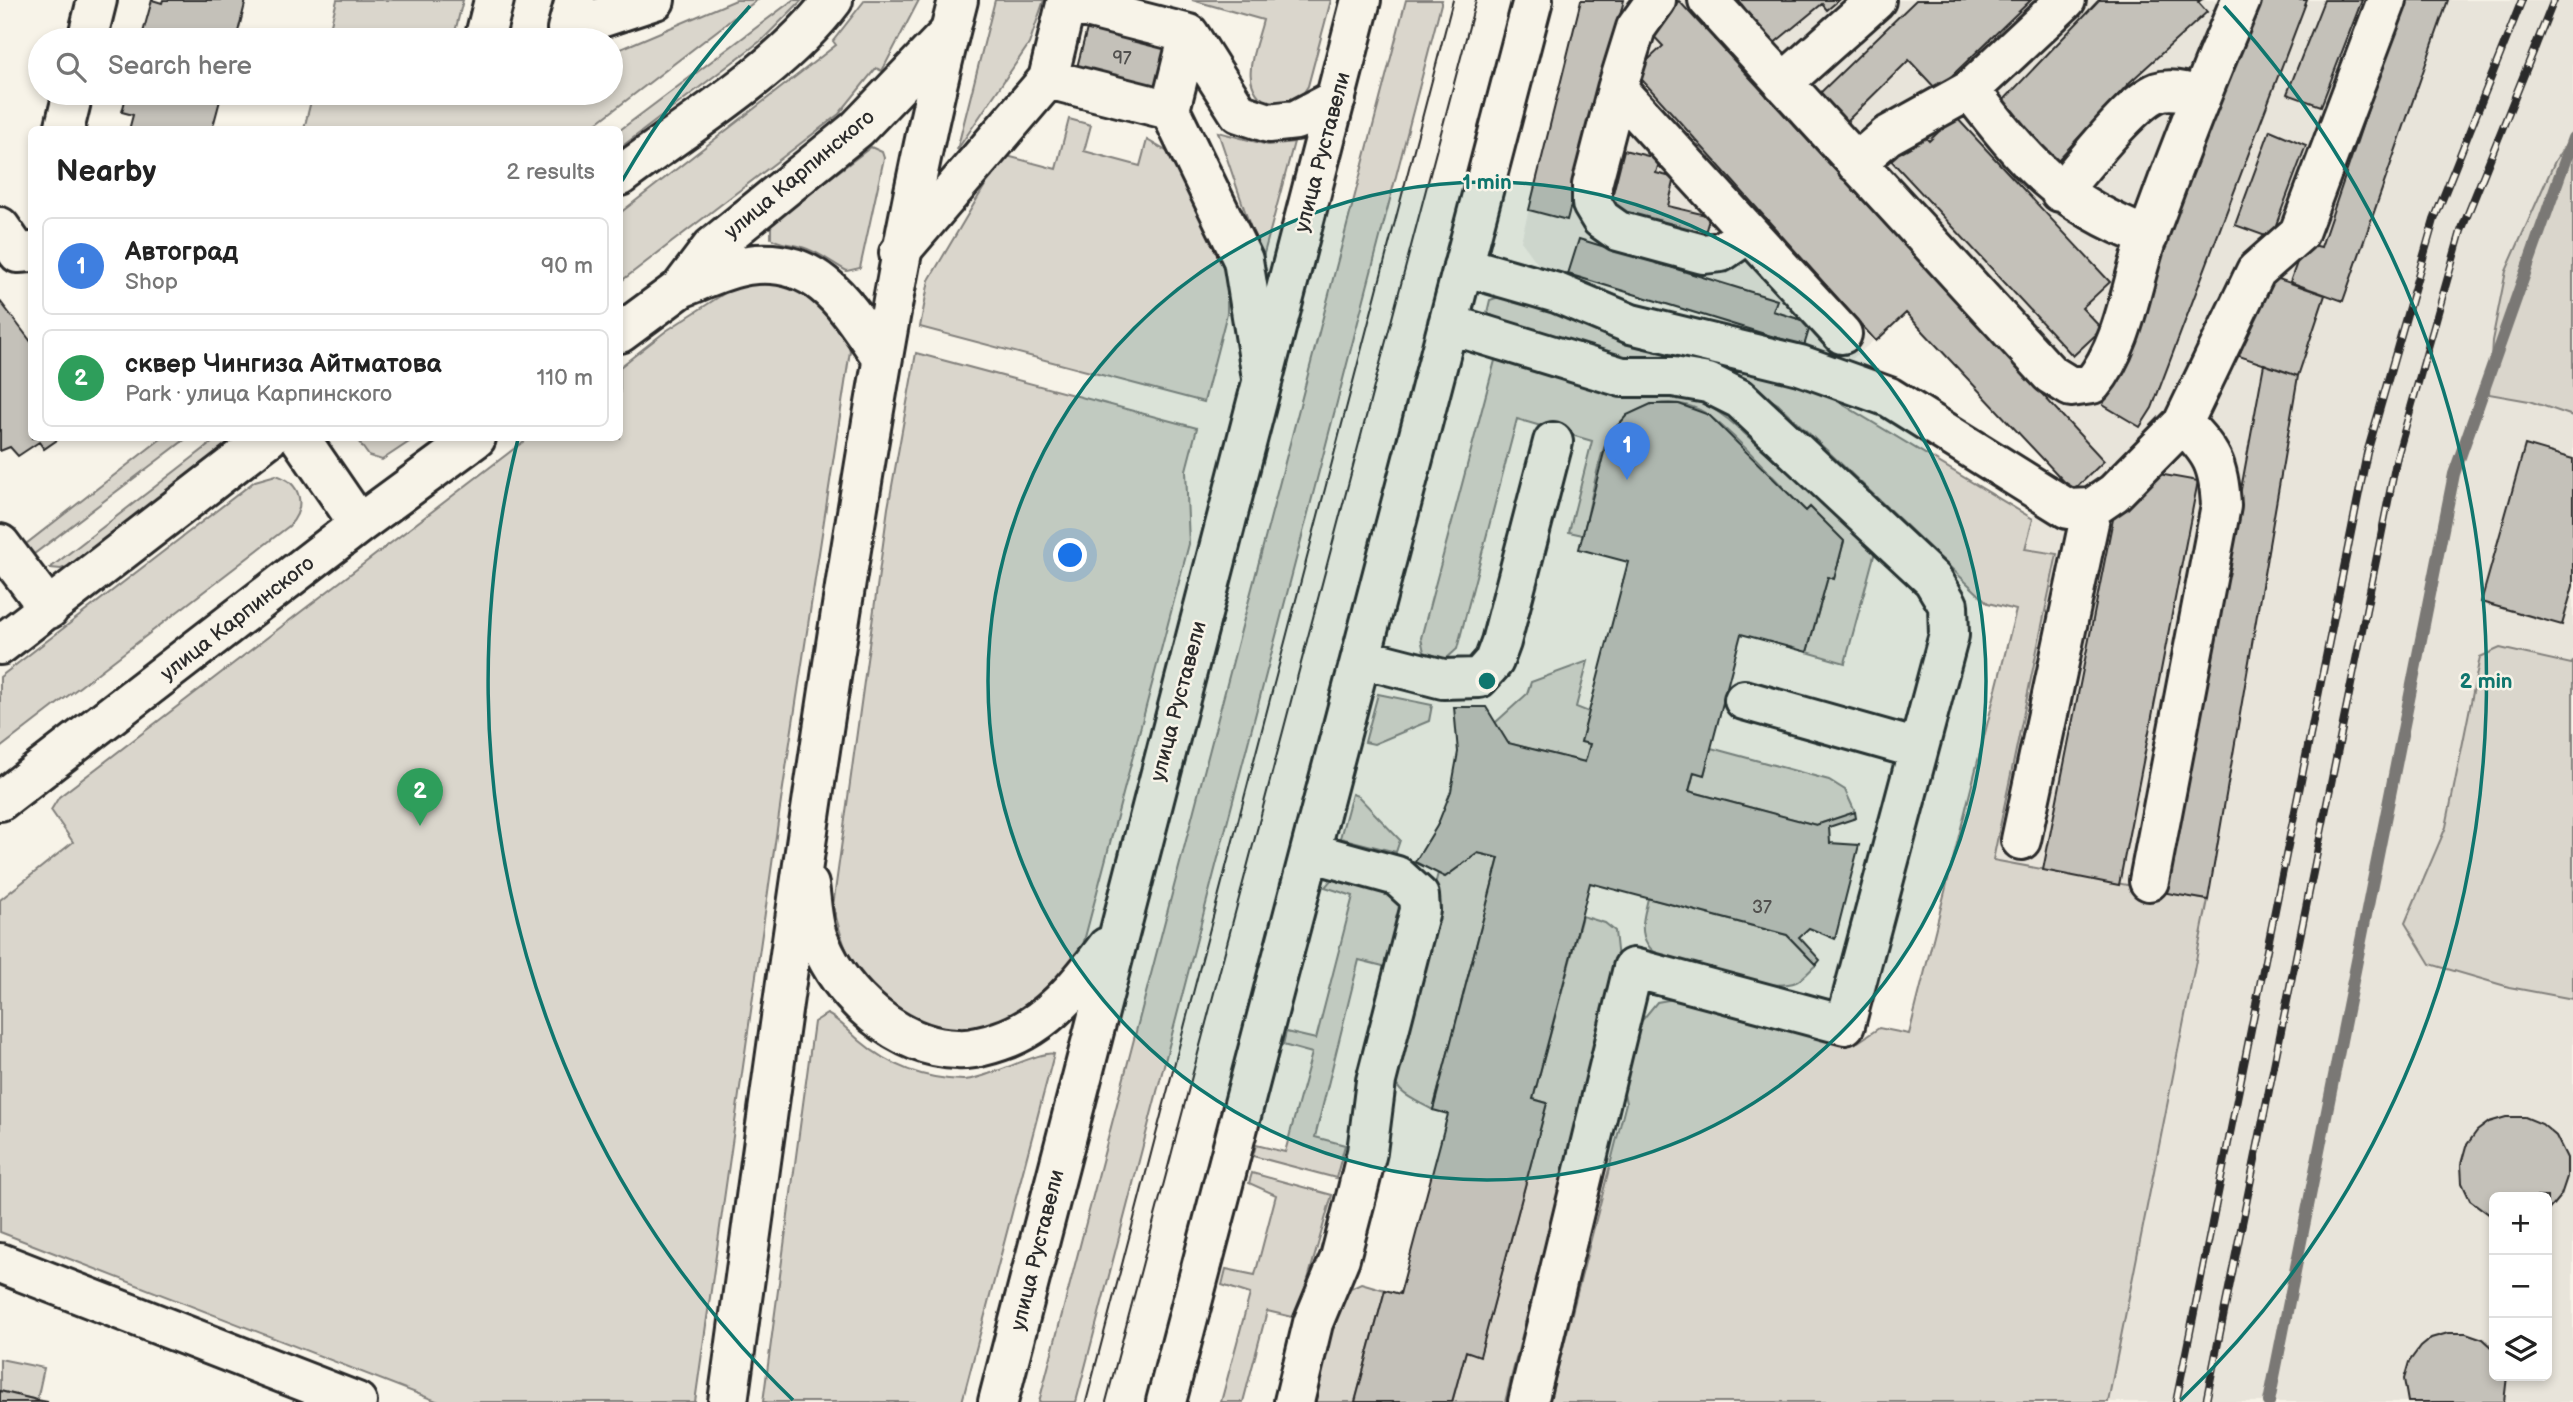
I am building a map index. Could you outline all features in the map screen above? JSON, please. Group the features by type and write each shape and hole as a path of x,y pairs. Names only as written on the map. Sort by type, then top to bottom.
{"street":[{"path":"90,28 97,0"},
{"path":"487,28 494,0"},
{"path":"567,28 575,0"},
{"path":"570,28 654,0"},
{"path":"623,174 778,58 818,20 833,0"},
{"name":"улица Руставели","path":"998,1402 1361,0"},
{"path":"1166,1402 1533,0"},
{"path":"1656,0 1636,28 1592,185 1592,204 1601,219 1618,231 1703,254 1721,252 1749,233"},
{"path":"1708,0 2050,374 2071,387 2092,384 2107,366 2148,237 2200,97 2241,0"},
{"path":"1783,83 1876,0"},
{"path":"1856,163 1887,136 1970,90 2066,0"},
{"path":"1463,266 1557,293 1631,324 1800,365 1846,380 1889,397 2068,509 2092,508 2114,493 2183,423 2256,271 2299,233 2387,0"},
{"path":"900,253 1048,79 1067,1 1189,34 1239,113 1269,123 1296,120 1336,99"},
{"path":"729,1402 803,852 882,358 900,253 953,17"},
{"name":"улица Карпинского","path":"623,331 681,288 712,247 857,129 953,17"},
{"path":"1189,34 1170,110 1243,260 1262,378"},
{"path":"1048,79 1170,110"},
{"path":"1617,89 1842,334"},
{"path":"1970,90 2016,150 2060,192 2107,221 2148,237"},
{"path":"2060,192 2137,105 2159,92 2182,91 2200,97"},
{"path":"65,126 69,105"},
{"path":"0,228 18,253 28,252"},
{"name":"улица Карпинского","path":"681,288 746,265 777,264 806,272 830,288 882,358"},
{"path":"1448,324 1622,377 1672,377 1708,383 1740,399 1933,580 1948,605 1949,635 1845,1025 1633,968 1528,1402"},
{"path":"2148,881 2221,506 2219,472 2204,445 2183,423"},
{"path":"0,645 264,441"},
{"path":"302,441 359,524"},
{"name":"улица Карпинского","path":"0,801 359,524 472,441"},
{"path":"1360,658 1443,679 1479,678 1494,661 1501,642 1553,442"},
{"path":"2021,840 2092,508"},
{"path":"0,544 49,608"},
{"path":"1744,700 1918,749"},
{"path":"803,852 819,942 840,978 847,989 878,1018 916,1040 958,1049 1002,1041 1040,1020 1073,992 1118,934"},
{"path":"1294,1402 1313,1323 1340,1258 1357,1193 1367,1152 1376,1082 1420,910 1419,896 1397,876 1310,852"},
{"path":"0,1264 357,1402"}],"shaded area":[{"path":"337,0 463,0 456,28 330,28"},
{"path":"736,0 757,0 623,103 623,48"},
{"path":"793,0 802,0 763,39 623,146 623,128"},
{"path":"865,0 919,0 882,71 876,68 839,114 623,280 623,211 836,45 833,41"},
{"path":"995,0 1044,0 1029,44 957,150"},
{"path":"1192,0 1331,0 1308,86 1299,100 1271,106 1260,98 1254,89 1251,68 1263,20"},
{"path":"1406,0 1442,0 1076,1402 1039,1402"},
{"path":"1581,0 2573,0 2573,1402 2108,1402 2208,901 1993,860 2057,554 2024,549 2040,490 2056,472 1906,313 1852,359 1538,264 1521,241"},
{"path":"310,105 620,105 593,126 305,126"},
{"path":"1069,119 1091,125 1084,151 1140,166 1147,140 1180,159 1192,179 1223,266 1227,289 1227,313 1204,402 920,327 929,280 1003,155 1056,169"},
{"path":"1218,132 1268,145 1294,142 1262,261"},
{"path":"2573,133 2573,416 2529,401 2489,394 2492,341 2506,271 2555,161"},
{"path":"871,147 882,152 884,158 860,268 847,271 808,249 771,238 771,223"},
{"path":"745,280 803,285 845,328 850,351 781,801 695,1402 439,1402 0,1232 0,900 73,842 51,810 59,797 524,441 623,441 623,365 666,331"},
{"path":"1502,296 1663,349 1768,372 1827,395 2033,519 2025,549 2057,554 1993,860 2208,900 2108,1402 1549,1402 1626,1103 1621,1079 1635,1029 1657,1002 1674,999 1858,1042 1879,1028 1909,1034 2016,610 1988,603 1778,404 1730,376 1613,361 1503,321 1487,313 1490,300"},
{"path":"916,353 1197,428 1186,470 1189,544 1083,945 1060,973 1030,1001 996,1023 960,1032 917,1020 876,992 857,971 849,956 833,906 888,508"},
{"path":"1497,353 1704,402 1729,420 1876,548 1845,663 1807,652 1828,577 1834,579 1844,541 1810,507 1806,511 1748,450 1711,417 1698,409 1670,403 1655,404 1628,416 1609,437 1598,470 1583,535 1569,532 1592,441 1517,419 1457,649 1446,659 1424,652 1421,638"},
{"path":"158,441 183,441 34,554 26,544"},
{"path":"214,441 235,441 71,565 61,569 50,568"},
{"path":"358,441 410,441 382,460 369,456"},
{"path":"276,475 291,484 299,496 298,511 289,526 0,748 0,677 255,481"},
{"path":"2500,648 2571,664 2573,662 2573,999 2509,987 2430,964 2405,923 2446,827 2480,657"},
{"path":"1588,661 1576,707 1589,712 1581,742 1590,744 1585,762 1508,743 1495,723 1527,694 1531,682"},
{"path":"1378,694 1432,705 1429,721 1374,744 1365,742"},
{"path":"1711,748 1829,780 1845,790 1855,812 1816,825 1689,791 1694,772 1704,775"},
{"path":"1352,794 1358,796 1400,840 1396,852 1340,838"},
{"path":"1478,853 1499,858 1433,1110 1399,1089 1390,1066 1438,873 1445,877"},
{"path":"1341,877 1398,896 1405,910 1391,968 1359,960 1315,1137 1345,1145 1336,1178 1253,1156 1256,1145 1285,1152 1312,1053 1283,1045 1286,1032 1316,1039 1353,896 1325,887 1331,880"},
{"path":"1648,898 1787,935 1816,965 1799,981 1783,985 1718,976 1673,962 1657,954 1648,945 1643,934"},
{"path":"1582,916 1605,923 1615,931 1618,960 1505,1402 1452,1402 1466,1351 1480,1355 1547,1103 1533,1099"},
{"path":"827,1014 883,1058 908,1070 935,1077 973,1079 1038,1056 1054,1054 962,1402 763,1402 814,1022"},
{"path":"1252,1173 1332,1195 1297,1318 1267,1311 1243,1402 1221,1402 1250,1294 1222,1285 1226,1269 1255,1275 1276,1195 1249,1183"},
{"path":"1361,1283 1385,1290 1355,1402 1306,1402 1342,1292"},
{"path":"0,1359 44,1368 37,1400 0,1391"}],"building":[{"path":"152,0 162,3 163,0 246,0 239,28 144,28"},
{"path":"1581,0 1624,0 1567,220 1529,210"},
{"path":"1738,0 1839,0 1827,10 1822,4 1767,49 1740,17 1747,11"},
{"path":"1916,0 2031,0 1937,90 1909,60 1845,123 1818,95"},
{"path":"2099,0 2201,0 2198,2 2207,12 2130,82 2057,161 2000,104"},
{"path":"2259,0 2307,0 2152,408 2140,427 2103,405"},
{"path":"2324,0 2362,0 2321,106 2287,94"},
{"path":"2405,0 2448,0 2343,301 2290,282 2304,243 2321,247"},
{"path":"1679,1 2104,461 2073,491 1906,313 1876,341 1635,72 1663,46 1647,29"},
{"path":"1088,25 1169,46 1157,91 1076,71"},
{"path":"124,105 219,105 213,126 130,126 133,115 122,112"},
{"path":"1955,116 2110,282 2082,308 2102,329 2073,356 1887,156 1917,128 1929,141"},
{"path":"2270,130 2306,145 2271,238 2235,225"},
{"path":"1624,150 1660,159 1656,173 1675,178 1668,206 1710,216 1705,233 1609,209"},
{"path":"1579,239 1777,300 1773,311 1811,323 1804,346 1568,274"},
{"path":"2267,275 2325,295 2298,376 2239,356"},
{"path":"0,301 28,338 28,441 56,441 44,449 39,442 18,456 10,447 0,451"},
{"path":"2264,364 2298,376 2208,900 2167,893"},
{"path":"1651,404 1679,404 1709,415 1806,511 1810,507 1844,541 1834,579 1828,577 1807,652 1741,634 1704,775 1694,772 1689,791 1816,825 1855,812 1856,818 1829,827 1830,843 1859,845 1835,939 1809,928 1799,937 1820,960 1816,965 1787,935 1590,883 1533,1099 1547,1103 1480,1356 1466,1351 1452,1402 1355,1402 1385,1290 1400,1294 1448,1114 1433,1110 1499,858 1478,853 1445,877 1415,862 1437,826 1451,791 1458,752 1454,707 1486,707 1508,743 1585,762 1590,744 1581,742 1628,562 1579,549 1608,437 1627,415"},
{"path":"2525,445 2573,459 2573,586 2562,625 2481,602"},
{"path":"2153,473 2198,481 2119,885 2043,870 2115,509"},
{"path":"2506,1117 2525,1117 2542,1124 2556,1136 2567,1158 2567,1177 2561,1195 2552,1206 2552,1192 2489,1192 2489,1214 2470,1200 2462,1183 2461,1164 2466,1146 2477,1131 2489,1122"},
{"path":"2448,1333 2466,1333 2483,1339 2489,1344 2489,1381 2506,1381 2504,1402 2408,1402 2404,1379 2409,1362 2431,1338"},
{"path":"0,1391 37,1400 48,1402 0,1402"}],"waterway":[{"path":"2269,1402 2454,474 2573,138"}],"tram line":[{"path":"1086,1402 1453,0"},
{"path":"1106,1402 1476,0"}],"railway":[{"path":"2176,1402 2367,453 2434,220 2522,0"},
{"path":"2206,1402 2397,457 2461,231 2554,0"}],"place":[{"name":"Автоград","path":"1627,480"},
{"name":"сквер Чингиза Айтматова","path":"420,826"}]}
